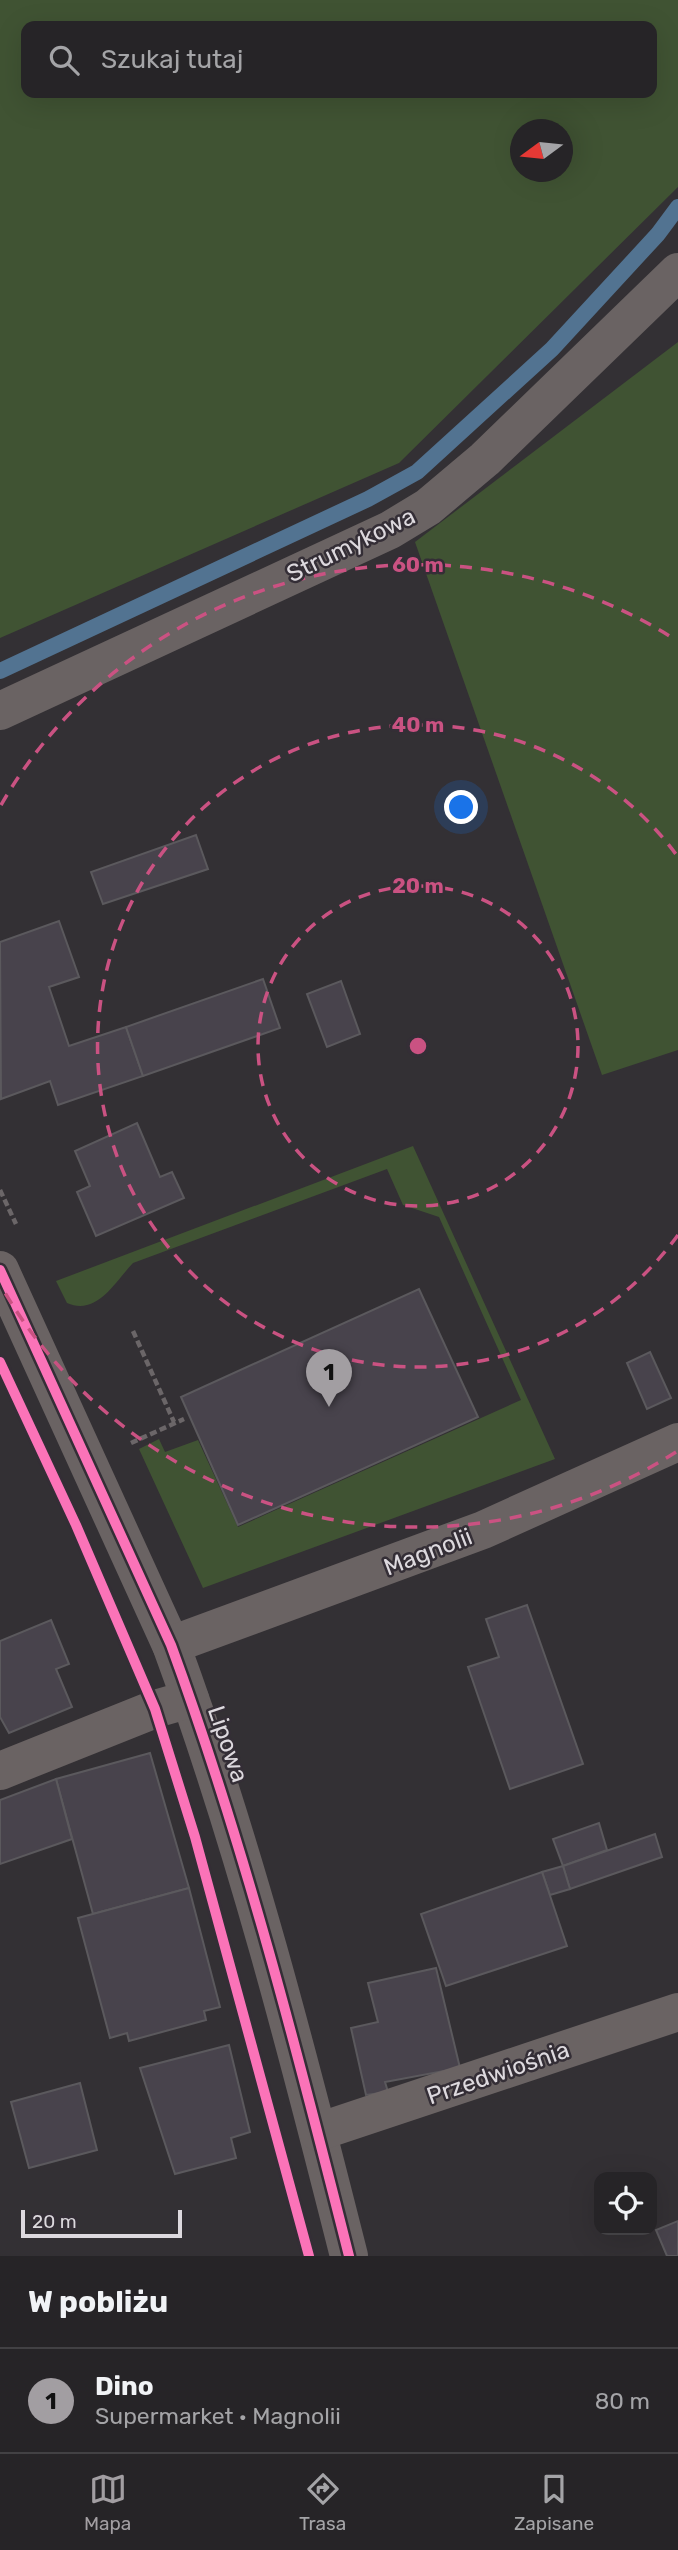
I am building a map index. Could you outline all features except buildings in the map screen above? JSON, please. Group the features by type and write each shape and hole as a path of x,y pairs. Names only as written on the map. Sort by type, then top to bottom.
{"street":[{"name":"Strumykowa","path":"0,711 390,530 428,507 485,459 678,272"},
{"name":"Lipowa","path":"0,1270 170,1645 190,1699 234,1826 349,2256"},
{"name":"Magnolii","path":"170,1645 483,1530 678,1442"},
{"name":"Lipowa","path":"0,1771 155,1709 190,1699"},
{"name":"Przedwiośnia","path":"318,2133 678,2012"}],"path":[{"path":"134,1331 174,1422"},
{"path":"120,1447 184,1419"}],"green space":[{"path":"0,0 678,0 678,187 399,463 0,638"},
{"path":"678,342 678,1050 602,1075 415,542"},
{"path":"413,1146 555,1459 203,1588 139,1449 159,1439 165,1452 198,1440 238,1527 521,1400 439,1217 403,1205 387,1169 133,1263 104,1295 87,1305 67,1303 56,1281"}],"waterway":[{"path":"0,671 368,499 417,472 552,349 658,234 678,207"}],"cycle path":[{"path":"0,1270 171,1645 246,1871 349,2256"},
{"path":"0,1362 76,1525 155,1709 195,1837 309,2256"}],"place":[{"name":"Dino","path":"329,1407"}]}
